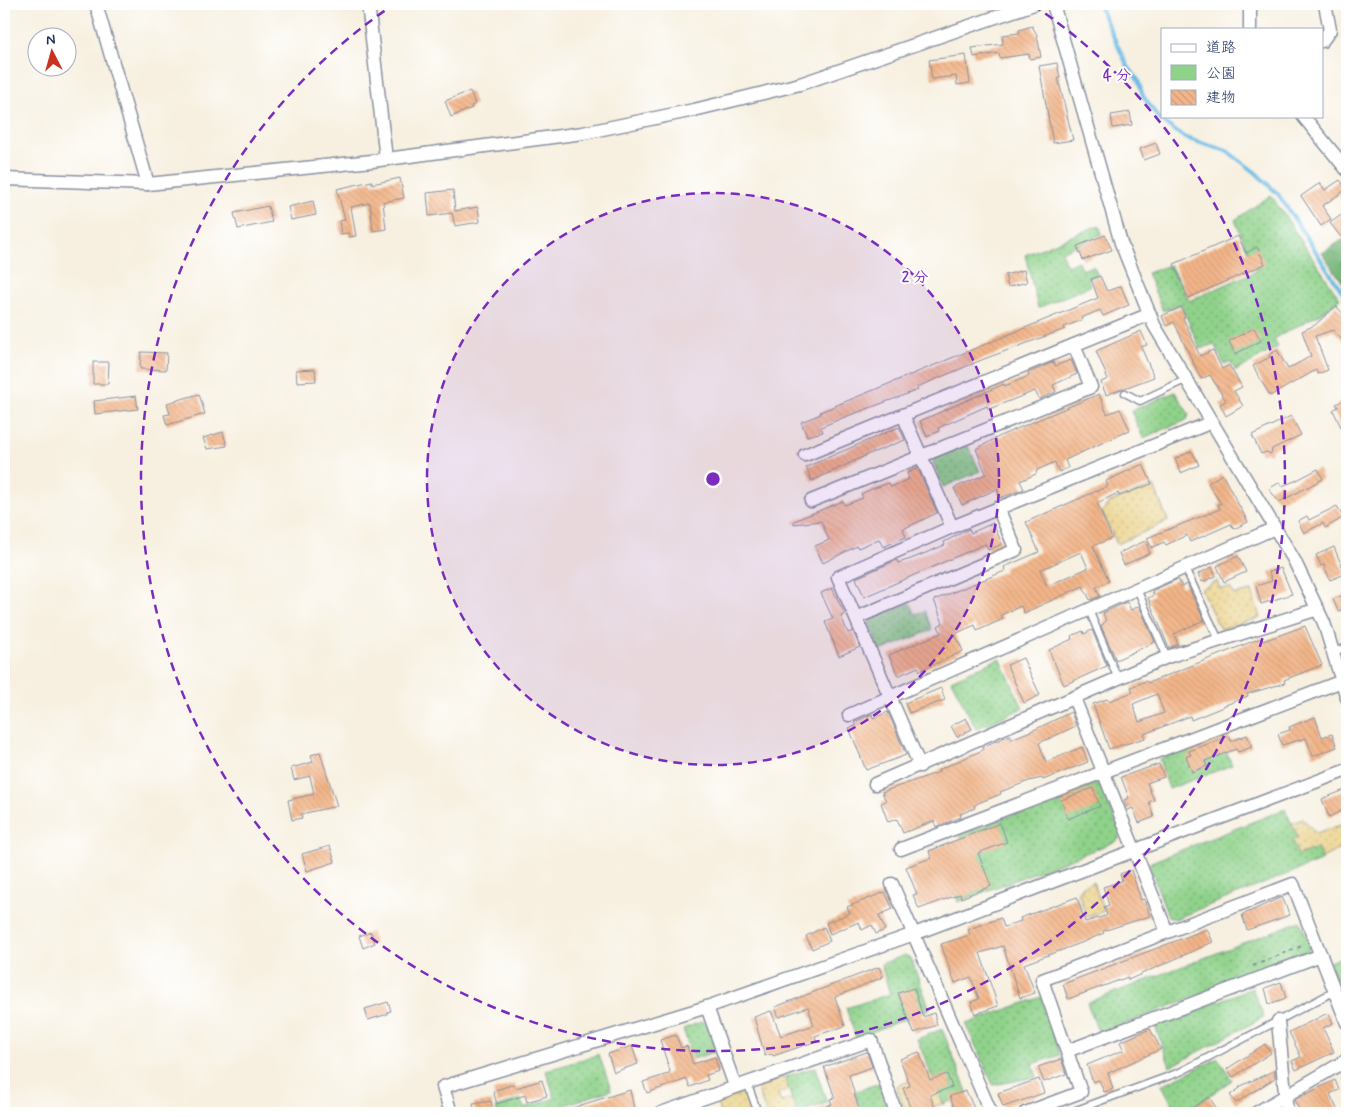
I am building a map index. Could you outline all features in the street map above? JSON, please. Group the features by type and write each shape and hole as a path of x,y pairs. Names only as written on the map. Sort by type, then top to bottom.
{"street":[{"path":"96,4 148,184"},
{"path":"368,4 386,159"},
{"path":"4,179 148,184 386,159 583,133 694,110 800,84 1034,4"},
{"path":"1053,4 1121,243 1150,314 1294,560 1318,609 1347,698"},
{"path":"1250,4 1250,28"},
{"path":"1324,38 1330,30 1326,4"},
{"path":"1305,118 1347,170"},
{"path":"805,455 1150,314"},
{"path":"811,501 1091,387 1074,345"},
{"path":"904,415 952,527"},
{"path":"920,766 838,577 952,527 1212,422"},
{"path":"856,618 1016,550 998,508"},
{"path":"849,715 1275,528"},
{"path":"875,784 1167,657 1318,609"},
{"path":"902,849 1342,681"},
{"path":"1074,698 1166,932"},
{"path":"451,1113 443,1087 707,1007 914,934 1347,770"},
{"path":"892,884 991,1113"},
{"path":"1025,1113 1081,1092 1042,980 1293,884 1347,1023"},
{"path":"1067,1051 1321,955"},
{"path":"707,1007 741,1084"},
{"path":"1278,1021 1287,1113"},
{"path":"661,1113 871,1040 896,1113"},
{"path":"1256,1113 1347,1060"}],"lane":[{"path":"1126,393 1140,401 1187,379"},
{"path":"1185,568 1219,640"},
{"path":"1137,589 1167,657"},
{"path":"1089,610 1118,679"},
{"path":"1333,651 1347,648"},
{"path":"1068,1113 1180,1072 1335,991"},
{"path":"741,1084 758,1113"}],"green space":[{"path":"1271,195 1340,299 1321,313 1274,339 1278,347 1236,371 1230,362 1224,364 1214,344 1200,349 1181,304 1163,311 1147,273 1170,265 1189,301 1256,271 1235,220"},
{"path":"1099,225 1102,234 1061,252 1067,266 1078,261 1082,270 1093,266 1098,275 1088,278 1090,286 1038,308 1025,255"},
{"path":"1347,239 1347,289 1322,253 1342,240"},
{"path":"1175,392 1189,414 1187,420 1143,438 1131,411"},
{"path":"967,444 980,471 943,487 933,462 935,458"},
{"path":"910,603 915,614 925,611 932,630 880,651 869,623 872,617"},
{"path":"1000,658 1023,708 976,729 951,680"},
{"path":"1220,736 1232,765 1169,789 1159,759"},
{"path":"1096,783 1102,787 1121,835 1117,841 958,902 950,875 972,865 960,835"},
{"path":"1285,809 1298,837 1298,855 1317,848 1323,860 1175,919 1168,916 1149,865 1151,862"},
{"path":"1300,921 1311,946 1306,953 1099,1034 1087,1003"},
{"path":"905,955 911,959 930,1009 856,1038 846,1008 890,994 881,964"},
{"path":"1347,955 1347,983 1340,987 1329,962"},
{"path":"1252,988 1264,1017 1170,1067 1155,1026"},
{"path":"1041,997 1060,1055 1033,1064 1037,1077 993,1085 966,1024"},
{"path":"703,1021 710,1027 717,1051 693,1059 683,1029"},
{"path":"942,1029 968,1094 943,1104 917,1039"},
{"path":"599,1054 611,1090 550,1110 550,1113 497,1113 495,1108 520,1099 524,1108 555,1098 546,1071"},
{"path":"1218,1058 1232,1080 1184,1113 1177,1113 1162,1085"},
{"path":"815,1067 827,1103 797,1113 784,1077"},
{"path":"879,1083 889,1112 858,1113 862,1111 854,1092"}],"sand":[{"path":"1154,486 1168,521 1117,544 1102,512 1110,502"},
{"path":"1217,581 1220,589 1230,588 1234,595 1252,591 1260,618 1220,629 1201,589"},
{"path":"1303,819 1316,833 1344,824 1347,833 1347,845 1322,858 1317,848 1298,855 1292,840 1298,837 1292,823"},
{"path":"1093,882 1104,911 1086,917 1078,891 1082,889 1082,886"},
{"path":"931,1073 943,1104 906,1113 896,1086"},
{"path":"784,1077 789,1090 778,1093 781,1102 792,1099 796,1110 787,1113 766,1113 757,1087"},
{"path":"745,1092 752,1113 720,1113 717,1102"}],"building":[{"path":"1032,26 1037,35 1041,57 1030,59 1029,54 1000,58 999,53 974,57 972,48 1003,44 1002,35 1020,33 1019,30"},
{"path":"966,55 970,83 957,85 956,76 932,79 929,60"},
{"path":"1057,63 1060,78 1058,78 1073,140 1053,143 1039,66"},
{"path":"470,91 475,104 471,106 472,108 451,117 445,101"},
{"path":"1130,112 1132,125 1113,128 1111,115"},
{"path":"1156,143 1160,154 1144,160 1140,149"},
{"path":"400,178 404,198 383,202 386,229 373,231 370,203 351,207 356,236 349,237 348,233 341,234 339,221 345,220 337,189 372,181 372,184"},
{"path":"1340,180 1347,189 1322,206 1331,219 1321,226 1301,196 1320,183 1325,190"},
{"path":"453,190 455,211 478,207 480,222 455,226 452,213 429,216 427,193"},
{"path":"313,201 316,215 291,220 288,207"},
{"path":"268,206 272,222 238,229 234,213"},
{"path":"1347,211 1347,233 1341,237 1330,223"},
{"path":"1105,235 1112,250 1083,260 1077,246"},
{"path":"1238,236 1246,253 1257,247 1265,264 1188,298 1174,264"},
{"path":"1024,270 1027,282 1008,287 1005,275"},
{"path":"1100,276 1107,291 1121,286 1129,305 1103,316 1100,310 1064,327 1065,329 984,359 917,387 918,390 821,427 823,432 807,436 801,422 821,414 820,412 1098,298 1091,279"},
{"path":"1336,306 1347,318 1347,345 1333,330 1315,336 1328,370 1318,374 1316,370 1270,396 1253,366 1270,357 1269,355 1277,350 1288,369 1311,356 1302,331 1315,325"},
{"path":"1181,307 1185,317 1183,318 1200,356 1213,350 1222,369 1229,365 1242,387 1234,391 1243,406 1226,416 1220,404 1226,401 1210,375 1201,379 1174,322 1166,326 1162,316"},
{"path":"1254,328 1261,341 1235,354 1229,341"},
{"path":"1141,331 1147,345 1141,347 1154,377 1106,395 1101,382 1108,379 1096,351"},
{"path":"141,352 167,353 166,370 140,369"},
{"path":"1071,360 1077,374 1053,385 1056,392 1039,399 1035,391 989,409 987,406 938,428 939,431 927,437 920,421 1004,384 1005,386 1029,376 1028,373 1054,362 1055,366"},
{"path":"93,362 109,362 108,384 93,384"},
{"path":"315,369 316,381 297,382 296,370"},
{"path":"199,394 205,414 167,425 164,415 170,414 167,403"},
{"path":"1099,394 1107,414 1120,409 1130,430 1065,460 1068,468 1059,472 1055,462 1037,470 1036,474 1020,481 1024,489 1000,498 997,489 962,505 954,488 986,474 976,449 1002,435"},
{"path":"136,396 138,409 95,414 94,401"},
{"path":"1344,400 1347,403 1347,440 1333,410 1338,407 1336,404"},
{"path":"1291,416 1301,435 1272,449 1271,454 1266,452 1261,454 1252,435"},
{"path":"899,427 905,440 869,454 812,481 806,467"},
{"path":"223,432 227,446 207,449 203,438"},
{"path":"1192,451 1199,465 1181,473 1175,459"},
{"path":"1143,464 1152,484 1119,496 1118,493 1097,503 1112,538 1093,546 1109,581 1096,587 1100,596 1090,600 1083,586 1024,613 1021,606 1001,615 1003,619 977,631 975,625 955,634 963,651 920,671 918,667 898,676 889,655 941,633 938,626 943,623 934,600 1005,571 1004,567 1039,552 1026,522 1108,486 1106,481","holes":["1081,552 1088,568 1047,586 1040,570"]},
{"path":"918,468 937,513 903,529 906,537 883,547 879,539 858,548 857,546 823,563 815,546 829,540 821,521 794,524 794,521 843,501 845,505 863,498 861,494 872,489 889,483 891,487 909,479 907,473"},
{"path":"1318,469 1323,479 1279,502 1269,489 1280,482 1282,486 1295,481"},
{"path":"1222,474 1248,522 1234,529 1231,524 1190,542 1187,535 1166,545 1164,542 1151,548 1147,538 1220,509 1218,504 1221,504 1208,483"},
{"path":"1337,506 1343,517 1325,528 1323,523 1304,533 1298,521 1307,516 1309,520"},
{"path":"993,523 1002,544 988,550 985,544 864,597 856,578 897,560 898,563 911,559 945,545 944,542 969,529 971,533"},
{"path":"1145,541 1150,553 1124,565 1119,553"},
{"path":"1334,547 1345,574 1330,580 1324,565 1321,566 1316,555"},
{"path":"1238,556 1246,572 1224,582 1217,566"},
{"path":"1212,567 1216,576 1202,582 1198,574"},
{"path":"1281,568 1292,594 1261,604 1256,586 1272,581 1269,572"},
{"path":"1178,579 1182,587 1187,584 1204,620 1174,634 1178,644 1169,648 1148,598 1154,595 1152,591"},
{"path":"832,588 845,614 841,616 848,633 853,631 860,647 839,656 825,622 833,619 821,593"},
{"path":"1347,594 1347,608 1338,611 1333,599"},
{"path":"1127,602 1131,610 1139,606 1155,642 1116,660 1101,626 1106,621 1103,613"},
{"path":"1305,626 1322,665 1284,680 1285,683 1247,694 1248,696 1191,720 1190,716 1144,734 1145,738 1109,749 1093,704 1107,699 1109,701 1133,692 1131,687 1146,681 1148,683 1261,638 1263,641","holes":["1157,694 1164,713 1139,722 1133,704"]},
{"path":"1092,630 1107,666 1064,685 1049,650 1072,639 1071,636 1083,631 1084,634"},
{"path":"1023,658 1040,695 1024,703 1007,665"},
{"path":"941,688 945,700 909,713 905,703"},
{"path":"888,712 906,755 866,770 849,728 856,726 854,722 872,714 873,718"},
{"path":"1071,712 1076,726 1039,743 1046,762 1082,747 1088,762 1043,780 1042,778 1029,781 1000,792 1001,794 978,803 974,806 975,808 960,814 961,817 936,827 934,821 903,833 897,819 888,822 881,803 886,801 882,792 939,772 938,770 983,750 982,747 1010,735 1011,739"},
{"path":"1315,717 1322,737 1332,734 1337,747 1313,756 1306,738 1282,745 1278,734 1290,730 1289,727"},
{"path":"966,718 972,729 957,737 951,726"},
{"path":"1247,735 1252,747 1238,752 1236,749 1205,761 1207,766 1192,772 1186,756 1191,755 1189,751 1229,736 1231,741"},
{"path":"320,752 337,806 301,814 302,818 292,820 288,800 314,794 310,776 294,780 291,768 313,762 311,755"},
{"path":"1159,764 1164,777 1147,783 1154,800 1149,802 1154,817 1139,823 1133,808 1128,810 1124,800 1129,798 1121,777"},
{"path":"1093,788 1100,806 1068,819 1061,800"},
{"path":"1347,789 1347,808 1329,817 1322,799"},
{"path":"1000,823 1007,842 978,853 991,886 961,898 960,894 919,909 913,895 917,894 906,867 931,858 929,851"},
{"path":"330,846 335,862 307,871 302,854"},
{"path":"1131,870 1141,900 1144,899 1150,916 1103,931 1104,933 1081,943 1024,964 1035,993 1020,998 1003,946 980,953 998,1006 975,1014 971,1002 979,999 971,977 955,983 941,944 970,935 968,930 1001,918 1004,927 1021,921 1020,918 1077,897 1085,922 1105,916 1107,915 1104,907 1109,905 1103,887 1122,881 1120,874"},
{"path":"885,892 893,909 879,915 885,930 876,934 872,925 862,930 859,922 830,934 826,923 850,913 847,907"},
{"path":"1282,897 1290,915 1247,930 1242,915"},
{"path":"824,927 830,941 812,949 806,936"},
{"path":"1207,929 1213,942 1128,980 1128,977 1068,999 1063,984"},
{"path":"371,932 375,943 363,948 359,936"},
{"path":"879,967 883,977 835,997 845,1026 815,1036 817,1041 773,1056 772,1054 765,1056 754,1017 771,1011 781,1036 814,1025 808,1007 779,1017 775,1007"},
{"path":"1281,982 1286,998 1269,1004 1265,988"},
{"path":"914,988 923,1017 934,1013 937,1025 914,1033 898,993"},
{"path":"388,1002 391,1011 387,1012 388,1014 368,1020 365,1009"},
{"path":"1328,1013 1333,1023 1323,1028 1334,1052 1296,1070 1292,1061 1301,1057 1289,1032"},
{"path":"1150,1029 1161,1049 1108,1073 1113,1089 1104,1092 1099,1080 1093,1082 1087,1065 1124,1050 1120,1042"},
{"path":"676,1035 681,1048 687,1046 693,1064 715,1057 719,1071 706,1075 708,1080 690,1087 687,1079 647,1093 643,1082 668,1074 670,1071 660,1040"},
{"path":"1265,1044 1271,1053 1233,1077 1227,1069"},
{"path":"632,1046 638,1064 614,1072 608,1054"},
{"path":"867,1052 872,1067 849,1075 859,1110 850,1113 809,1113 832,1104 830,1099 835,1098 824,1067"},
{"path":"919,1052 930,1080 947,1074 952,1087 930,1095 937,1113 912,1113 903,1088 910,1086 900,1059"},
{"path":"1061,1059 1066,1074 1044,1082 1038,1067"},
{"path":"1275,1070 1275,1078 1236,1103 1230,1095 1239,1087"},
{"path":"1039,1079 1044,1093 1003,1107 998,1093"},
{"path":"542,1080 547,1096 527,1102 525,1095 497,1104 493,1091 514,1084 516,1088"},
{"path":"1335,1080 1339,1090 1330,1094 1339,1113 1301,1113 1294,1100"},
{"path":"630,1090 635,1113 615,1113 614,1110 605,1113 565,1113 565,1111 581,1105"},
{"path":"966,1091 975,1110 956,1113 950,1096"},
{"path":"1209,1097 1220,1113 1184,1113"},
{"path":"491,1101 493,1113 475,1113 473,1104"}],"waterway":[{"path":"1098,4 1127,65 1138,80 1143,96 1160,120 1185,138 1227,151 1255,172 1278,194 1347,299"}]}
